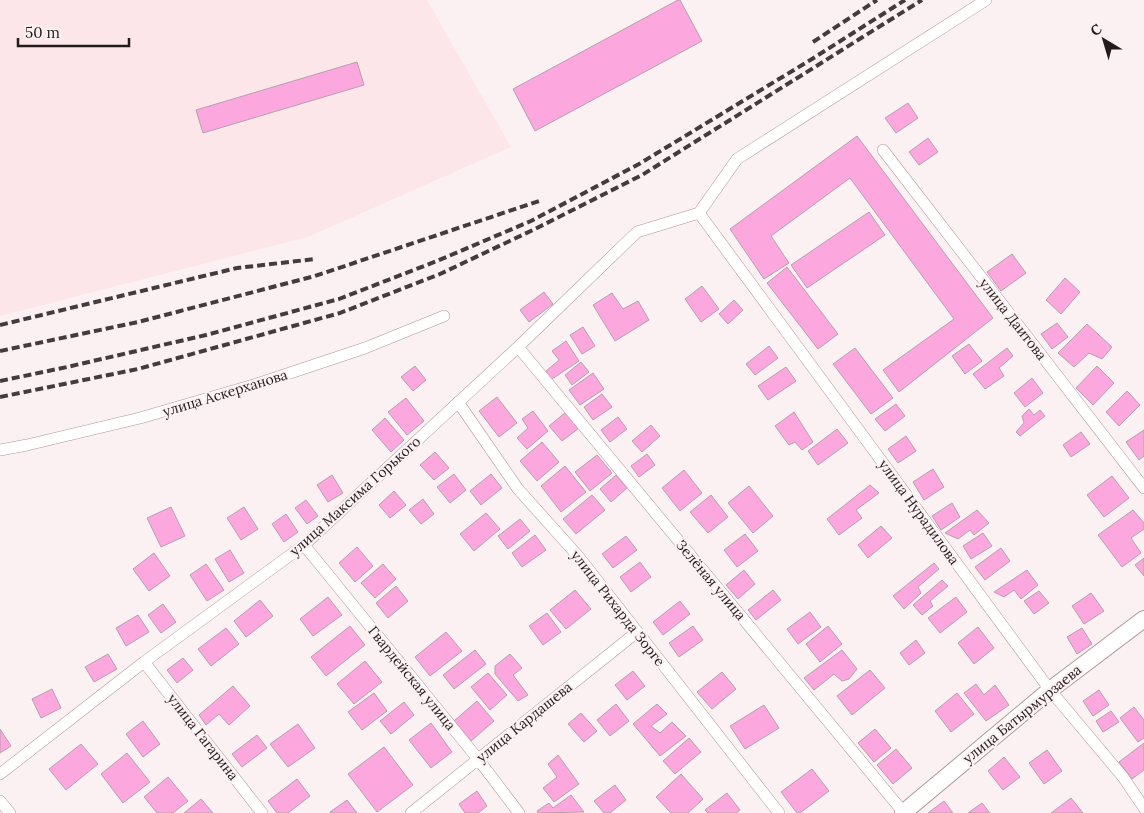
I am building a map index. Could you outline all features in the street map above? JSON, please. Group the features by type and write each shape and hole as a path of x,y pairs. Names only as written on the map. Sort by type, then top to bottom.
{"street":[{"path":"699,212 737,159 986,0"},
{"name":"улица Даитова","path":"882,150 1144,488"},
{"name":"улица Максима Горького","path":"0,774 144,662 304,545 518,347 637,232 699,212"},
{"name":"улица Нурадилова","path":"699,212 1050,690 1123,777 1144,808"},
{"name":"улица Аскерханова","path":"0,450 28,446 140,418 257,384 366,348 444,316"},
{"name":"Зелёная улица","path":"518,347 904,813"},
{"name":"улица Рихарда Зорге","path":"458,402 518,489 578,556 779,813"},
{"name":"Гвардейская улица","path":"304,545 478,759 519,813"},
{"name":"улица Батырмурзаева","path":"904,813 1050,690 1144,619"},
{"name":"улица Кардашева","path":"411,813 637,632"},
{"name":"улица Гагарина","path":"144,662 262,813"},
{"path":"0,801 10,813"}],"shaded area":[{"path":"0,0 427,0 511,147 308,237 0,316"}],"building":[{"path":"680,0 702,41 535,131 513,89"},
{"path":"357,62 364,85 203,133 196,110"},
{"path":"908,103 918,118 896,133 885,118"},
{"path":"857,136 993,318 899,392 883,370 954,319 850,178 771,236 789,263 764,279 730,229"},
{"path":"928,138 938,152 919,165 909,152"},
{"path":"869,212 885,235 807,288 791,265"},
{"path":"1012,254 1026,273 1001,291 987,272"},
{"path":"787,267 838,334 818,349 767,283"},
{"path":"1065,278 1080,292 1061,314 1046,300"},
{"path":"702,286 719,309 701,322 685,299"},
{"path":"544,292 553,304 529,322 520,310"},
{"path":"612,293 623,309 638,301 649,320 615,341 593,305"},
{"path":"734,300 743,310 728,324 719,314"},
{"path":"1057,323 1068,337 1052,349 1041,334"},
{"path":"1087,324 1112,347 1102,359 1089,353 1074,367 1058,353"},
{"path":"583,327 595,346 582,354 570,335"},
{"path":"566,341 579,361 552,379 545,372 559,360 552,351"},
{"path":"969,344 982,361 965,374 952,356"},
{"path":"769,346 778,358 755,375 746,364"},
{"path":"855,348 893,398 871,414 833,364"},
{"path":"1007,348 1013,356 999,368 1004,376 985,389 973,374"},
{"path":"581,362 589,372 572,385 565,375"},
{"path":"415,366 426,380 413,391 401,377"},
{"path":"1097,366 1114,383 1093,405 1076,388"},
{"path":"786,367 796,381 768,400 758,386"},
{"path":"593,373 604,389 580,405 569,390"},
{"path":"1032,378 1043,393 1025,407 1014,393"},
{"path":"1127,391 1140,405 1119,426 1106,412"},
{"path":"602,394 612,407 593,420 584,407"},
{"path":"497,397 517,423 499,437 479,411"},
{"path":"406,398 424,421 407,435 388,412"},
{"path":"896,404 905,416 885,431 875,419"},
{"path":"1029,409 1034,415 1040,410 1045,416 1020,436 1016,432 1024,423 1022,416"},
{"path":"533,411 548,431 527,449 517,438 528,428 522,419"},
{"path":"566,412 579,428 562,441 549,426"},
{"path":"794,412 813,442 802,450 795,442 789,445 775,426"},
{"path":"618,417 627,429 610,442 601,430"},
{"path":"385,418 404,440 391,452 372,430"},
{"path":"651,425 660,436 642,452 632,441"},
{"path":"837,429 848,443 818,465 808,451"},
{"path":"1144,430 1144,456 1139,460 1126,442"},
{"path":"1081,432 1090,444 1071,457 1063,445"},
{"path":"906,436 916,451 898,463 888,449"},
{"path":"542,442 559,462 537,481 520,461"},
{"path":"435,452 449,468 434,480 420,465"},
{"path":"647,454 655,465 639,477 631,466"},
{"path":"597,455 612,473 590,491 575,472"},
{"path":"565,466 586,492 561,512 541,486"},
{"path":"933,469 944,487 924,500 913,482"},
{"path":"684,470 702,493 680,511 662,488"},
{"path":"454,474 466,490 450,503 437,487"},
{"path":"491,474 502,488 481,505 470,491"},
{"path":"332,475 343,493 328,502 317,485"},
{"path":"616,475 627,488 611,502 600,489"},
{"path":"1112,476 1129,498 1104,517 1087,495"},
{"path":"870,485 879,493 856,510 862,518 839,535 827,519"},
{"path":"749,486 773,516 753,533 728,503"},
{"path":"394,491 406,505 390,518 379,505"},
{"path":"592,495 605,510 576,534 563,519"},
{"path":"711,495 728,517 708,533 690,512"},
{"path":"423,499 434,514 421,524 409,510"},
{"path":"306,500 318,516 307,524 295,508"},
{"path":"952,503 960,517 941,530 932,516"},
{"path":"171,507 185,536 161,547 147,518"},
{"path":"244,507 258,529 241,540 227,518"},
{"path":"977,510 989,523 974,535 970,530 958,539 945,533"},
{"path":"1133,510 1144,523 1144,529 1131,538 1141,553 1122,567 1098,535"},
{"path":"486,513 500,529 474,551 460,534"},
{"path":"286,514 298,532 284,542 272,524"},
{"path":"520,519 530,531 508,549 498,536"},
{"path":"881,526 892,538 868,558 858,545"},
{"path":"983,533 992,546 971,559 963,546"},
{"path":"745,534 758,551 737,567 724,550"},
{"path":"535,535 546,550 522,567 512,553"},
{"path":"626,536 637,550 613,568 602,554"},
{"path":"357,547 373,566 355,582 339,563"},
{"path":"1001,548 1010,561 985,580 975,567"},
{"path":"230,550 244,573 229,582 215,559"},
{"path":"154,553 170,576 149,591 133,569"},
{"path":"1144,558 1144,576 1135,565"},
{"path":"640,562 651,577 631,592 620,577"},
{"path":"934,563 939,569 918,587 921,593 904,609 893,596"},
{"path":"206,564 224,590 207,601 190,575"},
{"path":"383,564 396,579 375,598 361,583"},
{"path":"744,570 755,584 738,599 726,585"},
{"path":"1027,570 1038,585 1021,599 1014,590 1004,597 994,592"},
{"path":"942,580 948,586 930,601 933,606 922,615 913,605"},
{"path":"396,586 408,601 388,618 376,603"},
{"path":"575,590 591,609 566,629 550,610"},
{"path":"773,590 781,600 756,620 748,610"},
{"path":"1039,591 1049,603 1034,614 1024,601"},
{"path":"1091,593 1104,611 1084,624 1072,606"},
{"path":"328,597 342,615 313,636 300,619"},
{"path":"956,597 967,612 940,633 928,618"},
{"path":"260,600 273,616 246,637 234,621"},
{"path":"680,601 690,614 663,635 653,622"},
{"path":"163,604 176,622 161,633 148,615"},
{"path":"810,612 821,627 798,644 787,629"},
{"path":"547,613 561,632 543,645 529,626"},
{"path":"138,615 149,632 126,646 116,628"},
{"path":"350,626 365,645 326,676 311,657"},
{"path":"693,626 703,640 679,657 669,643"},
{"path":"828,626 842,644 820,662 806,644"},
{"path":"978,627 994,648 974,664 958,643"},
{"path":"226,628 239,644 211,666 198,649"},
{"path":"1082,628 1092,644 1077,654 1067,637"},
{"path":"446,632 462,651 430,676 415,657"},
{"path":"916,640 925,653 909,665 900,653"},
{"path":"475,650 486,664 454,689 443,675"},
{"path":"842,650 857,669 849,679 842,681 834,674 814,690 804,678"},
{"path":"108,654 117,669 94,682 85,667"},
{"path":"510,654 522,668 513,675 528,695 518,701 495,674 495,666"},
{"path":"183,658 193,670 177,683 167,670"},
{"path":"365,661 382,682 354,704 337,684"},
{"path":"870,670 885,688 852,715 837,696"},
{"path":"633,671 645,686 627,700 615,685"},
{"path":"722,672 736,689 712,709 697,692"},
{"path":"488,673 507,695 490,710 471,687"},
{"path":"976,684 984,695 995,685 1009,705 986,721 964,693"},
{"path":"233,686 250,706 229,725 219,714 206,725 199,715"},
{"path":"52,689 61,708 41,718 32,699"},
{"path":"1099,690 1109,705 1093,716 1083,701"},
{"path":"374,693 387,711 362,730 348,712"},
{"path":"957,693 974,714 951,732 935,711"},
{"path":"477,701 494,721 471,741 454,721"},
{"path":"404,702 414,715 391,734 380,721"},
{"path":"616,704 629,721 610,736 597,720"},
{"path":"657,704 667,714 651,726 660,733 672,722 686,736 660,756 633,724"},
{"path":"764,705 779,728 745,749 730,726"},
{"path":"1134,707 1144,720 1144,738 1138,742 1120,718"},
{"path":"1111,711 1119,722 1103,732 1096,721"},
{"path":"581,713 597,731 584,742 568,724"},
{"path":"143,721 160,744 143,757 126,734"},
{"path":"431,723 452,752 431,768 409,740"},
{"path":"298,724 315,748 288,767 270,744"},
{"path":"0,729 11,746 0,753"},
{"path":"875,729 891,748 874,762 858,743"},
{"path":"257,735 267,748 242,767 232,754"},
{"path":"689,738 701,752 675,774 663,761"},
{"path":"1144,743 1144,770 1132,779 1119,762"},
{"path":"81,744 98,764 66,790 49,769"},
{"path":"384,747 413,785 377,812 348,774"},
{"path":"896,749 912,768 893,784 877,765"},
{"path":"1047,750 1062,771 1044,784 1029,763"},
{"path":"127,753 150,782 123,803 101,774"},
{"path":"558,755 579,784 554,802 543,788 557,777 548,764"},
{"path":"1004,757 1020,777 1003,790 988,771"},
{"path":"812,769 829,791 800,813 797,813 781,792"},
{"path":"681,774 703,799 688,813 671,813 656,797"},
{"path":"168,777 188,801 173,813 157,813 144,797"},
{"path":"297,779 310,796 288,813 277,813 268,801"},
{"path":"615,785 626,800 610,813 604,813 594,801"},
{"path":"477,791 487,806 478,813 465,813 459,804"},
{"path":"727,793 740,810 736,813 708,813 705,810"},
{"path":"571,795 584,812 538,813 537,811 549,803 553,808"},
{"path":"1071,798 1083,813 1051,813"},
{"path":"201,799 213,813 184,813"},
{"path":"347,800 357,813 330,812"},
{"path":"944,801 953,813 928,813"},
{"path":"982,803 990,813 968,813"}],"railway":[{"path":"813,42 877,0"},
{"path":"0,381 206,335 339,299 437,261 531,221 639,164 905,0"},
{"path":"0,397 138,369 340,313 440,274 642,175 922,0"},
{"path":"0,351 138,322 315,276 539,201"},
{"path":"0,325 237,268 315,259"}]}
